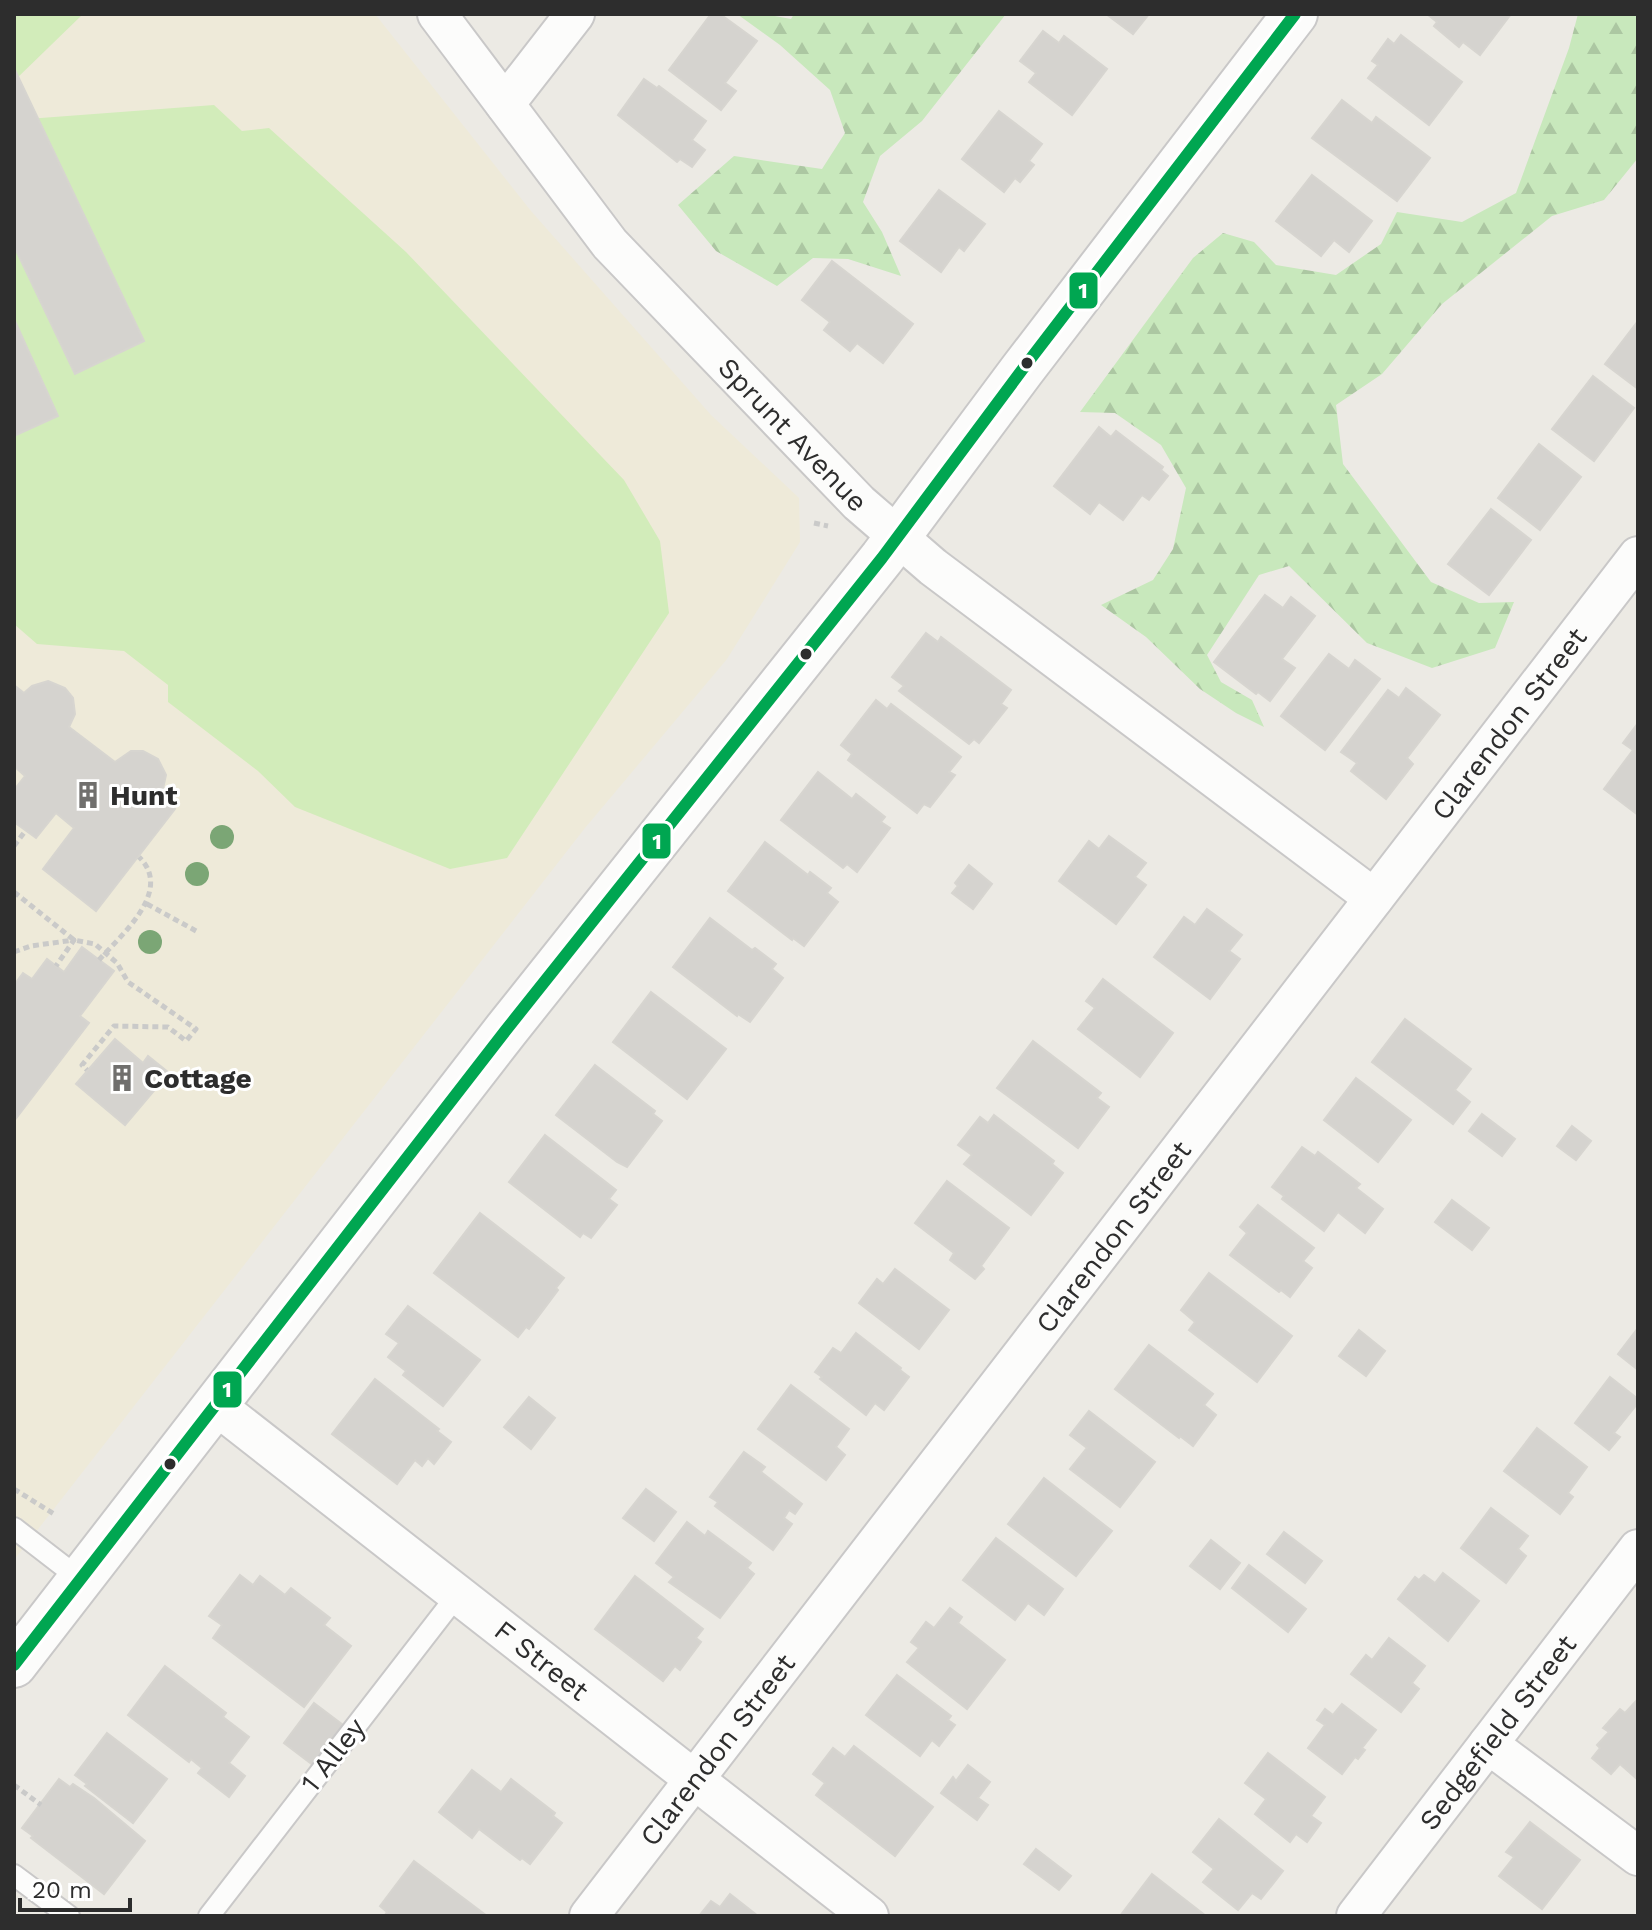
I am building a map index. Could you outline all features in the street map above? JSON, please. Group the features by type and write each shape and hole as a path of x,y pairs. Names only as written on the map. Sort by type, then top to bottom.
{"street":[{"name":"Sprunt Avenue","path":"437,14 610,244 859,503 897,538 1374,898"},
{"path":"505,104 575,14"},
{"path":"14,1665 496,1042 897,538 1295,14"},
{"name":"Clarendon Street","path":"589,1916 1638,556"},
{"name":"F Street","path":"214,1404 869,1916"},
{"name":"Sedgefield Street","path":"1356,1916 1638,1549"},
{"path":"1488,1744 1638,1856"}],"lane":[{"path":"14,1528 80,1579"},
{"name":"1 Alley","path":"209,1916 458,1594"},
{"path":"14,1875 69,1916"}],"path":[{"path":"14,846 26,830"},
{"path":"99,960 147,904 149,875 145,862 139,857"},
{"path":"14,892 74,940"},
{"path":"147,904 198,932"},
{"path":"56,966 74,940"},
{"path":"14,952 31,946 74,940 95,944 117,963 128,982 196,1029 186,1041 168,1027 114,1026 82,1065 87,1070"},
{"path":"14,1489 54,1514"},
{"path":"14,1785 41,1805"}],"shaded area":[{"path":"14,14 375,14 531,211 711,415 799,498 800,542 727,659 585,828 14,1560"}],"green space":[{"path":"14,14 83,14 14,81"},
{"path":"737,14 764,14 791,19 794,14 1006,14 922,121 880,156 863,202 882,232 901,276 848,259 813,258 777,286 716,251 678,205 734,156 822,169 845,133 830,90 780,45"},
{"path":"1578,14 1638,14 1638,158 1604,200 1552,216 1442,304 1382,374 1336,405 1343,464 1431,582 1479,603 1514,602 1495,648 1432,668 1367,643 1289,566 1259,575 1207,655 1221,682 1252,700 1264,727 1200,689 1146,637 1101,605 1153,580 1173,549 1186,488 1161,445 1115,413 1080,412 1193,258 1223,233 1254,242 1276,265 1336,275 1381,244 1397,212 1462,222 1516,193 1569,48"},
{"path":"214,105 242,131 269,128 406,252 624,480 660,541 669,613 507,858 450,869 295,807 258,771 168,702 168,685 124,651 37,644 14,624 14,120"}],"building":[{"path":"711,14 720,14 757,41 725,83 736,91 721,110 669,70"},
{"path":"1106,14 1149,14 1133,34"},
{"path":"1427,14 1511,14 1480,55 1463,42 1459,47 1434,26 1437,22"},
{"path":"1043,31 1059,43 1064,36 1107,69 1072,115 1029,82 1036,73 1020,61"},
{"path":"1401,35 1462,82 1429,125 1368,78 1378,65 1372,61 1388,39 1394,44"},
{"path":"14,68 144,341 75,374 14,246"},
{"path":"644,79 657,88 659,86 706,121 692,140 705,150 692,167 680,159 677,162 618,115"},
{"path":"1342,100 1372,123 1376,117 1430,158 1397,201 1312,138"},
{"path":"999,111 1042,144 1029,161 1034,165 1020,182 1015,178 1004,192 962,159"},
{"path":"1312,175 1372,221 1349,252 1334,240 1321,256 1276,221"},
{"path":"939,190 985,224 964,251 959,247 941,272 900,241"},
{"path":"832,261 913,324 883,363 857,343 850,351 824,330 830,322 802,300"},
{"path":"14,319 58,416 14,436"},
{"path":"1638,321 1638,389 1605,364"},
{"path":"1593,376 1634,408 1594,461 1552,429"},
{"path":"1099,427 1111,437 1116,431 1163,467 1161,470 1168,476 1149,500 1142,495 1123,520 1099,502 1090,514 1054,486"},
{"path":"1539,444 1581,477 1540,530 1498,498"},
{"path":"1491,509 1531,540 1489,595 1448,564"},
{"path":"1265,595 1283,608 1291,597 1315,616 1282,659 1295,668 1270,701 1214,662"},
{"path":"926,633 938,642 941,637 1011,690 1001,704 1007,708 979,743 974,739 969,744 899,691 904,686 892,677"},
{"path":"1329,654 1349,669 1355,660 1380,679 1325,750 1281,716"},
{"name":"Hunt","path":"48,681 65,688 73,698 75,714 69,727 115,762 131,751 143,751 158,759 166,775 161,798 175,809 96,911 43,869 74,828 56,813 36,838 14,822 14,790 25,776 14,766 14,685 24,693 32,686"},
{"path":"1406,688 1440,715 1407,758 1413,764 1386,799 1351,771 1357,763 1341,752 1388,690 1399,698"},
{"path":"876,700 887,709 891,704 961,757 949,772 955,775 930,807 924,804 917,813 848,760 852,754 841,745"},
{"path":"1638,723 1638,815 1604,789 1633,750 1623,743"},
{"path":"818,772 852,799 856,794 885,817 881,822 890,828 857,872 847,864 843,868 781,820"},
{"path":"1109,836 1146,863 1135,877 1146,885 1116,924 1059,881 1089,841 1099,849"},
{"path":"765,842 808,875 810,872 831,888 827,893 838,902 804,946 728,891"},
{"path":"969,865 992,884 973,909 952,893 958,886 955,883"},
{"path":"1207,909 1242,935 1229,951 1240,959 1210,999 1154,957 1184,917 1195,925"},
{"path":"710,918 776,964 772,969 783,978 750,1022 737,1016 673,967"},
{"path":"82,947 114,971 80,1016 89,1023 14,1121 14,985 23,973 32,979 47,959 64,972"},
{"path":"1103,979 1173,1033 1140,1077 1078,1029 1095,1008 1086,1001"},
{"path":"651,992 726,1049 687,1099 613,1042"},
{"path":"1405,1019 1471,1069 1455,1090 1470,1102 1453,1124 1372,1062"},
{"name":"Cottage","path":"115,1039 143,1063 148,1056 169,1073 125,1125 76,1084"},
{"path":"1033,1041 1101,1093 1097,1098 1109,1107 1078,1148 997,1088"},
{"path":"595,1065 655,1111 653,1114 662,1121 627,1167 556,1115"},
{"path":"1356,1078 1411,1120 1378,1162 1324,1120"},
{"path":"1482,1114 1515,1139 1502,1156 1469,1131"},
{"path":"994,1115 1054,1161 1052,1164 1063,1173 1031,1215 964,1164 972,1155 958,1145 980,1117 988,1123"},
{"path":"1572,1126 1591,1141 1576,1160 1557,1146"},
{"path":"545,1135 616,1190 609,1199 617,1205 591,1238 583,1233 580,1237 509,1182"},
{"path":"1302,1147 1315,1156 1318,1152 1360,1184 1356,1188 1383,1209 1365,1233 1338,1212 1324,1231 1282,1199 1284,1196 1272,1187"},
{"path":"947,1181 1009,1228 975,1279 950,1260 954,1253 915,1223"},
{"path":"1452,1200 1489,1228 1472,1250 1435,1222"},
{"path":"1258,1205 1314,1248 1303,1261 1312,1268 1290,1297 1230,1255 1247,1233 1240,1227"},
{"path":"480,1213 564,1278 529,1329 526,1327 518,1337 434,1273"},
{"path":"895,1269 949,1310 919,1349 859,1303 877,1279 883,1284"},
{"path":"1209,1273 1292,1336 1257,1382 1189,1330 1195,1322 1181,1310"},
{"path":"408,1306 480,1360 443,1406 403,1375 406,1371 388,1357 399,1343 386,1334"},
{"path":"1638,1328 1638,1370 1618,1354"},
{"path":"1359,1330 1385,1351 1366,1376 1339,1356"},
{"path":"856,1333 909,1377 884,1410 875,1403 866,1415 815,1372 833,1348 841,1353"},
{"path":"1149,1345 1213,1394 1204,1405 1216,1415 1193,1446 1115,1389"},
{"path":"1610,1377 1638,1399 1638,1403 1614,1433 1620,1437 1609,1450 1575,1423"},
{"path":"375,1379 451,1442 434,1464 428,1458 422,1466 415,1460 397,1484 332,1434"},
{"path":"791,1385 849,1429 836,1447 845,1455 826,1480 758,1429"},
{"path":"529,1397 555,1418 531,1449 504,1427"},
{"path":"1089,1411 1155,1462 1120,1507 1070,1469 1087,1448 1070,1435"},
{"path":"1537,1428 1587,1467 1568,1493 1573,1497 1560,1514 1504,1471"},
{"path":"744,1452 765,1467 761,1472 802,1504 795,1514 789,1510 784,1518 792,1524 773,1550 715,1506 718,1502 710,1497"},
{"path":"1044,1478 1112,1531 1076,1576 1008,1524"},
{"path":"646,1489 676,1512 654,1541 623,1518"},
{"path":"1491,1508 1528,1536 1518,1549 1526,1556 1506,1583 1461,1548"},
{"path":"687,1522 705,1536 708,1531 751,1563 747,1568 754,1574 720,1618 669,1582 674,1577 656,1563"},
{"path":"1284,1532 1322,1561 1305,1583 1267,1554"},
{"path":"996,1538 1063,1589 1044,1615 1028,1603 1015,1620 963,1580"},
{"path":"1211,1540 1240,1563 1220,1589 1190,1566"},
{"path":"1249,1565 1306,1609 1288,1632 1232,1588"},
{"path":"1443,1573 1479,1601 1448,1641 1398,1599 1415,1577 1419,1580 1424,1575 1435,1583"},
{"path":"240,1575 253,1585 260,1576 285,1595 291,1588 330,1618 324,1625 351,1646 304,1707 213,1638 222,1625 209,1616"},
{"path":"635,1576 703,1629 696,1638 701,1642 680,1670 675,1666 663,1681 595,1629"},
{"path":"950,1608 962,1617 958,1623 1005,1660 967,1709 907,1662 919,1648 911,1642 926,1622 934,1628"},
{"path":"1389,1638 1425,1666 1412,1683 1419,1689 1401,1712 1351,1674 1366,1655 1372,1660"},
{"path":"165,1666 226,1713 223,1717 249,1737 229,1763 245,1776 229,1797 198,1773 202,1768 191,1759 189,1762 128,1715"},
{"path":"897,1675 951,1716 948,1720 955,1725 939,1746 932,1740 920,1756 866,1715"},
{"path":"1637,1700 1638,1780 1620,1764 1611,1774 1592,1758 1600,1748 1597,1745 1609,1732 1603,1728 1620,1709 1625,1713"},
{"path":"314,1703 343,1725 313,1765 284,1743"},
{"path":"1342,1704 1376,1730 1362,1748 1365,1750 1342,1774 1308,1748 1325,1725 1317,1720 1325,1709 1333,1715"},
{"path":"107,1733 167,1779 133,1823 75,1775"},
{"path":"854,1746 933,1807 895,1856 816,1795 825,1783 813,1774 833,1748 845,1757"},
{"path":"1268,1753 1325,1797 1311,1816 1321,1823 1307,1842 1296,1834 1290,1842 1255,1814 1266,1799 1245,1783"},
{"path":"968,1765 990,1782 978,1798 988,1805 977,1820 941,1793 953,1777 956,1781"},
{"path":"472,1770 501,1792 511,1779 555,1813 553,1816 562,1823 530,1864 479,1829 472,1838 439,1812"},
{"path":"59,1779 94,1798 145,1841 104,1894 22,1828"},
{"path":"1219,1819 1283,1871 1261,1899 1252,1893 1238,1910 1203,1882 1214,1869 1193,1852"},
{"path":"1530,1822 1580,1860 1542,1909 1499,1876 1514,1857 1506,1852"},
{"path":"1036,1849 1071,1876 1059,1890 1024,1864"},
{"path":"414,1861 487,1916 385,1915 387,1912 380,1906"},
{"path":"1152,1874 1206,1916 1120,1916"},
{"path":"730,1894 758,1916 699,1916 711,1901 720,1907"}],"transit line":[{"name":"1","path":"14,1665 506,1030 882,558 1295,14"}],"place":[{"name":"Hunt","path":"88,795"},
{"name":"Cottage","path":"122,1078"}]}
